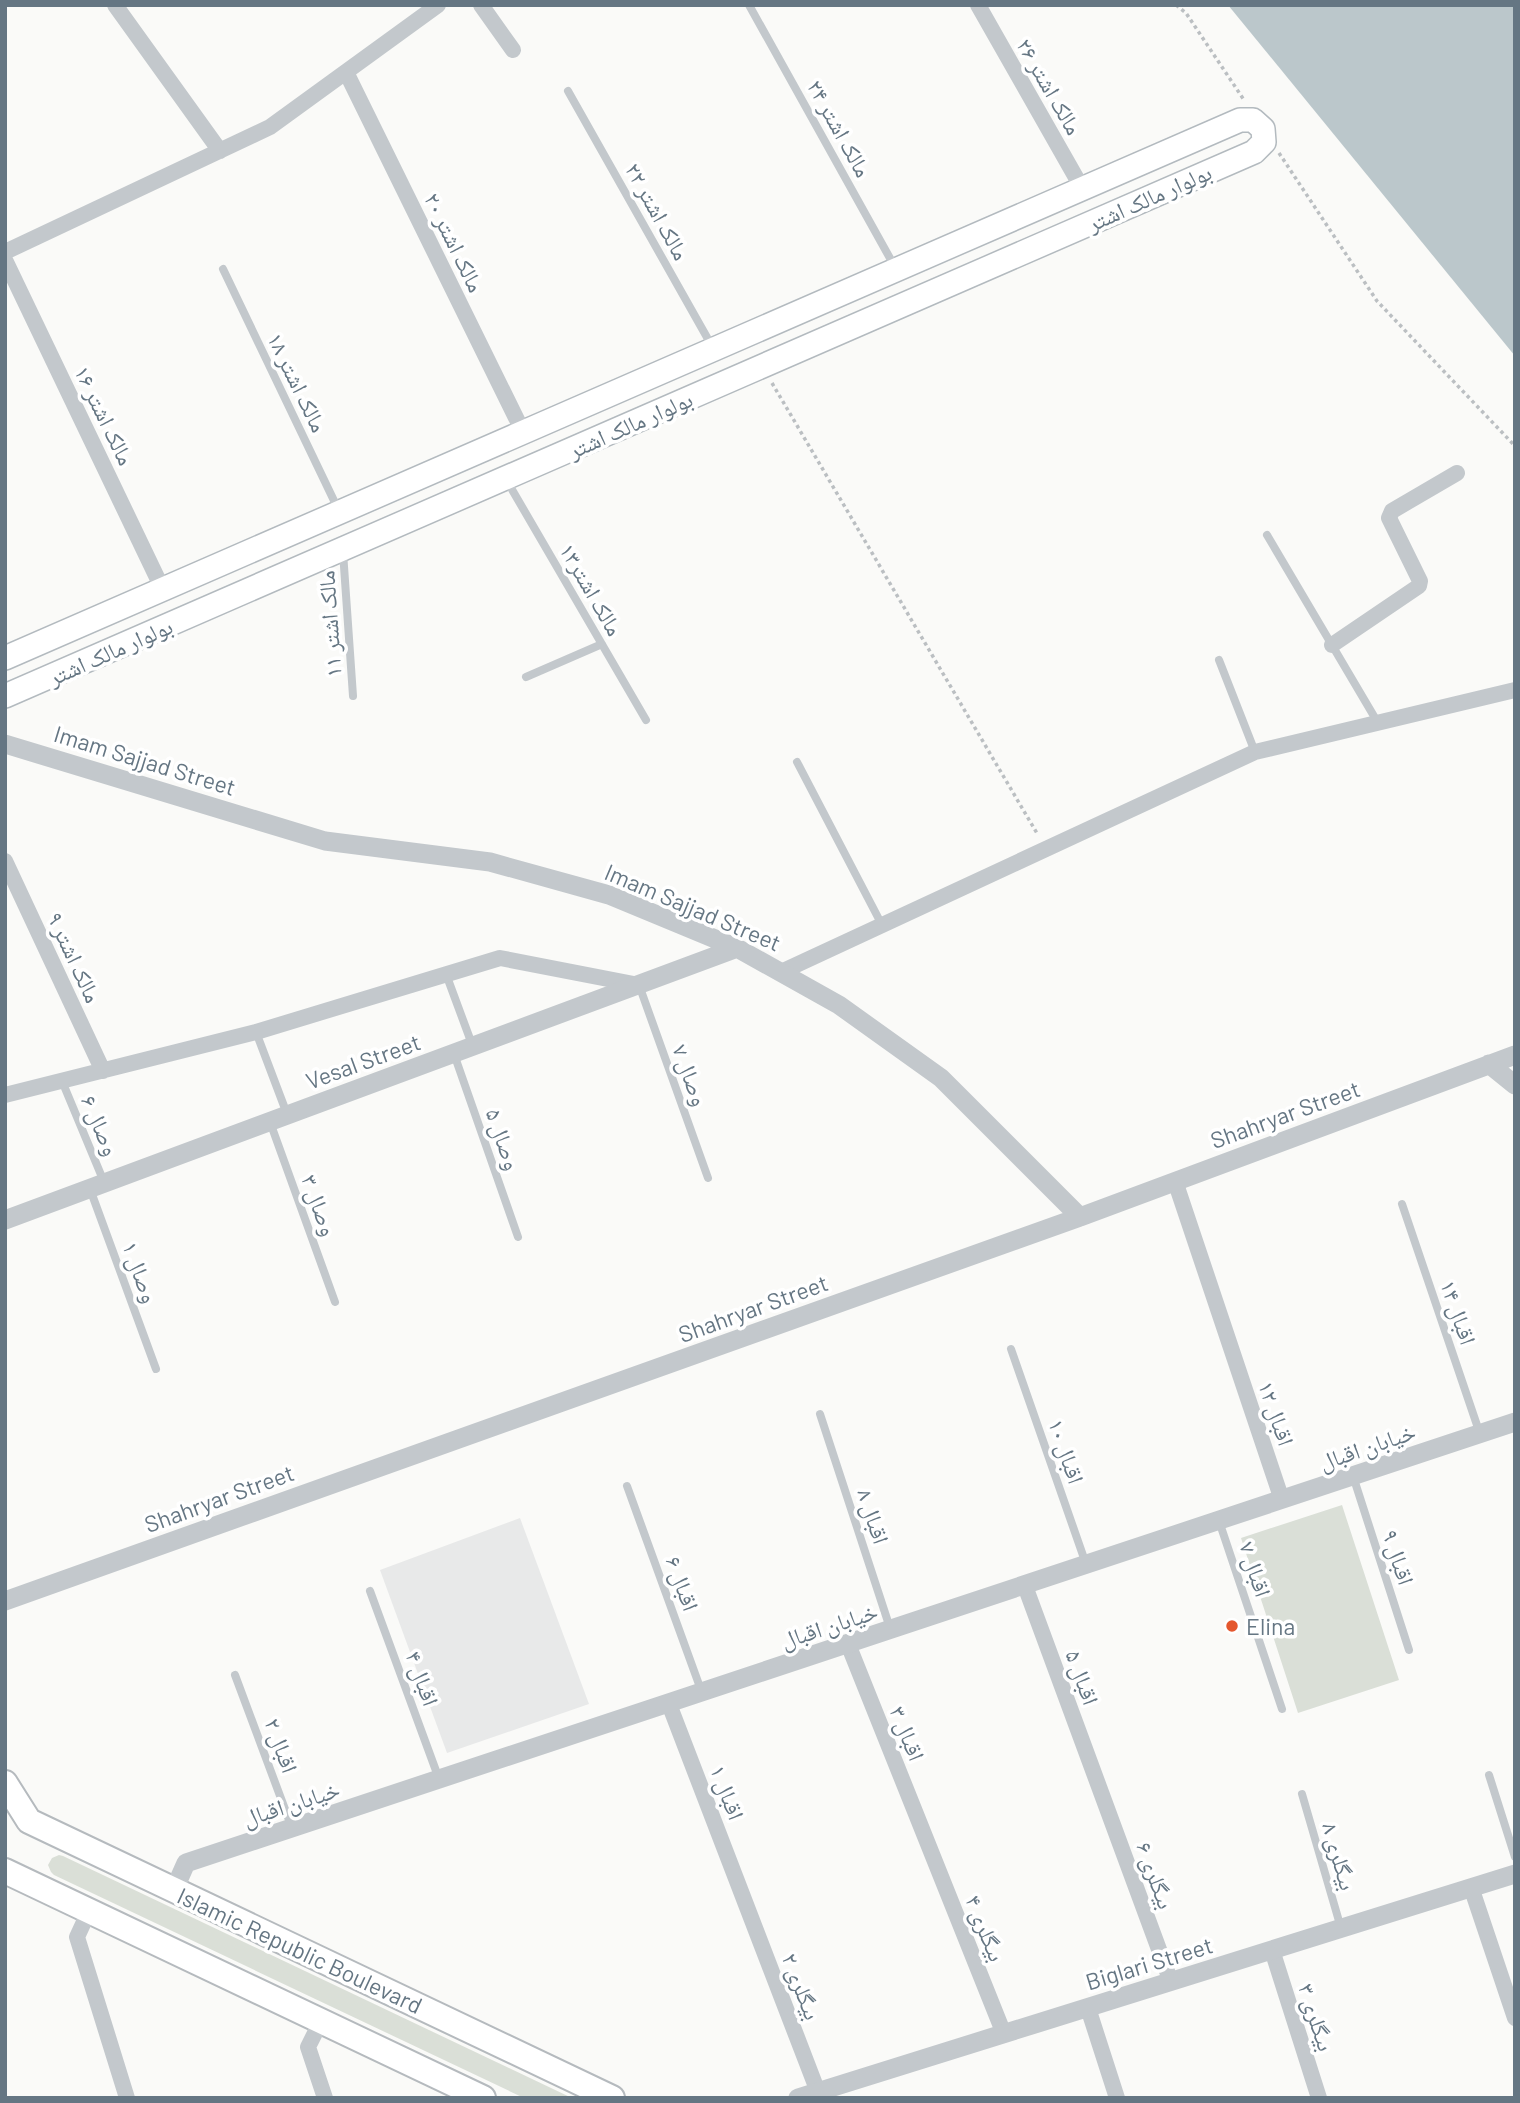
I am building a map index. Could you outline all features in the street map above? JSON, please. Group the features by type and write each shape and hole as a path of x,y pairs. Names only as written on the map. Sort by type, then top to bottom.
{"main road":[{"name":"بولوار مالک اشتر","path":"5,658 897,270 1244,112 1263,129 1264,142 1254,152 5,696"},
{"path":"618,391 633,423"},
{"path":"50,639 64,671"},
{"name":"Islamic Republic Boulevard","path":"5,1783 29,1821 612,2098"},
{"path":"5,1871 483,2098"}],"street":[{"path":"115,5 220,150"},
{"path":"5,252 270,127 438,5"},
{"path":"481,5 513,50"},
{"name":"مالک اشتر ۲۶","path":"978,5 1082,188"},
{"name":"مالک اشتر ۲۰","path":"346,72 523,432"},
{"name":"مالک اشتر ۱۶","path":"5,260 163,590"},
{"path":"1332,645 1419,586 1420,581 1389,518 1390,514 1392,510 1457,473"},
{"path":"781,972 1255,752 1515,691"},
{"name":"Imam Sajjad Street","path":"5,744 325,841 490,862 595,891 737,948 839,1005 941,1079 1080,1217"},
{"name":"مالک اشتر ۹","path":"5,861 103,1071"},
{"name":"Vesal Street","path":"5,1220 737,948"},
{"path":"5,1095 256,1032 500,958 639,985"},
{"name":"Shahryar Street","path":"5,1601 1080,1217 1515,1055"},
{"path":"1489,1064 1515,1085"},
{"name":"اقبال ۱۲","path":"1175,1181 1282,1500"},
{"name":"خیابان اقبال","path":"174,1889 186,1863 1515,1422"},
{"name":"اقبال ۵","path":"1025,1586 1098,1784"},
{"name":"اقبال ۳","path":"848,1644 926,1839"},
{"name":"اقبال ۱","path":"669,1704 744,1898"},
{"name":"بیگلری ۶","path":"1098,1784 1171,1982"},
{"name":"بیگلری ۴","path":"926,1839 1004,2034"},
{"name":"Biglari Street","path":"798,2098 1515,1874"},
{"path":"1471,1887 1515,2018"},
{"name":"بیگلری ۲","path":"744,1898 818,2091"},
{"path":"89,1911 77,1937 127,2098"},
{"name":"بیگلری ۳","path":"1272,1950 1319,2098"},
{"path":"1088,2008 1117,2098"},
{"path":"321,2021 308,2047 325,2098"}],"lane":[{"name":"مالک اشتر ۲۴","path":"749,5 897,270"},
{"name":"مالک اشتر ۲۲","path":"568,91 714,349"},
{"name":"مالک اشتر ۱۸","path":"222,269 340,512"},
{"name":"مالک اشتر۱۳","path":"506,478 646,720"},
{"path":"1267,535 1378,723"},
{"name":"مالک اشتر ۱۱","path":"343,549 353,696"},
{"path":"526,677 602,644"},
{"path":"1219,660 1255,752"},
{"path":"797,762 882,925"},
{"path":"446,974 473,1046"},
{"name":"وصال ۷","path":"639,985 708,1178"},
{"name":"وصال ۳","path":"256,1032 279,1119 335,1302"},
{"name":"وصال ۵","path":"454,1054 518,1237"},
{"name":"وصال ۶","path":"62,1081 97,1186"},
{"name":"وصال ۱","path":"97,1186 156,1369"},
{"name":"اقبال ۱۴","path":"1402,1203 1480,1434"},
{"name":"اقبال ۱۰","path":"1011,1349 1087,1565"},
{"name":"اقبال ۸","path":"820,1414 891,1630"},
{"name":"اقبال ۹","path":"1353,1476 1409,1650"},
{"name":"اقبال ۶","path":"627,1486 702,1693"},
{"name":"اقبال ۷","path":"1219,1521 1282,1709"},
{"name":"اقبال ۴","path":"370,1591 439,1779"},
{"name":"اقبال ۲","path":"235,1675 292,1828"},
{"path":"1489,1775 1515,1857"},
{"name":"بیگلری ۸","path":"1302,1794 1341,1928"}],"path":[{"path":"1176,5 1186,13 1244,112"},
{"path":"1278,151 1377,300 1515,446"},
{"path":"763,366 1046,849"}],"shaded area":[{"path":"1228,5 1515,5 1515,356"},
{"path":"1342,1505 1399,1680 1298,1713 1241,1538"},
{"path":"520,1518 589,1704 447,1753 380,1570"},
{"path":"59,1855 572,2098 524,2098 54,1875 48,1865 52,1858"}],"place":[{"name":"Elina","path":"1232,1626"}]}
